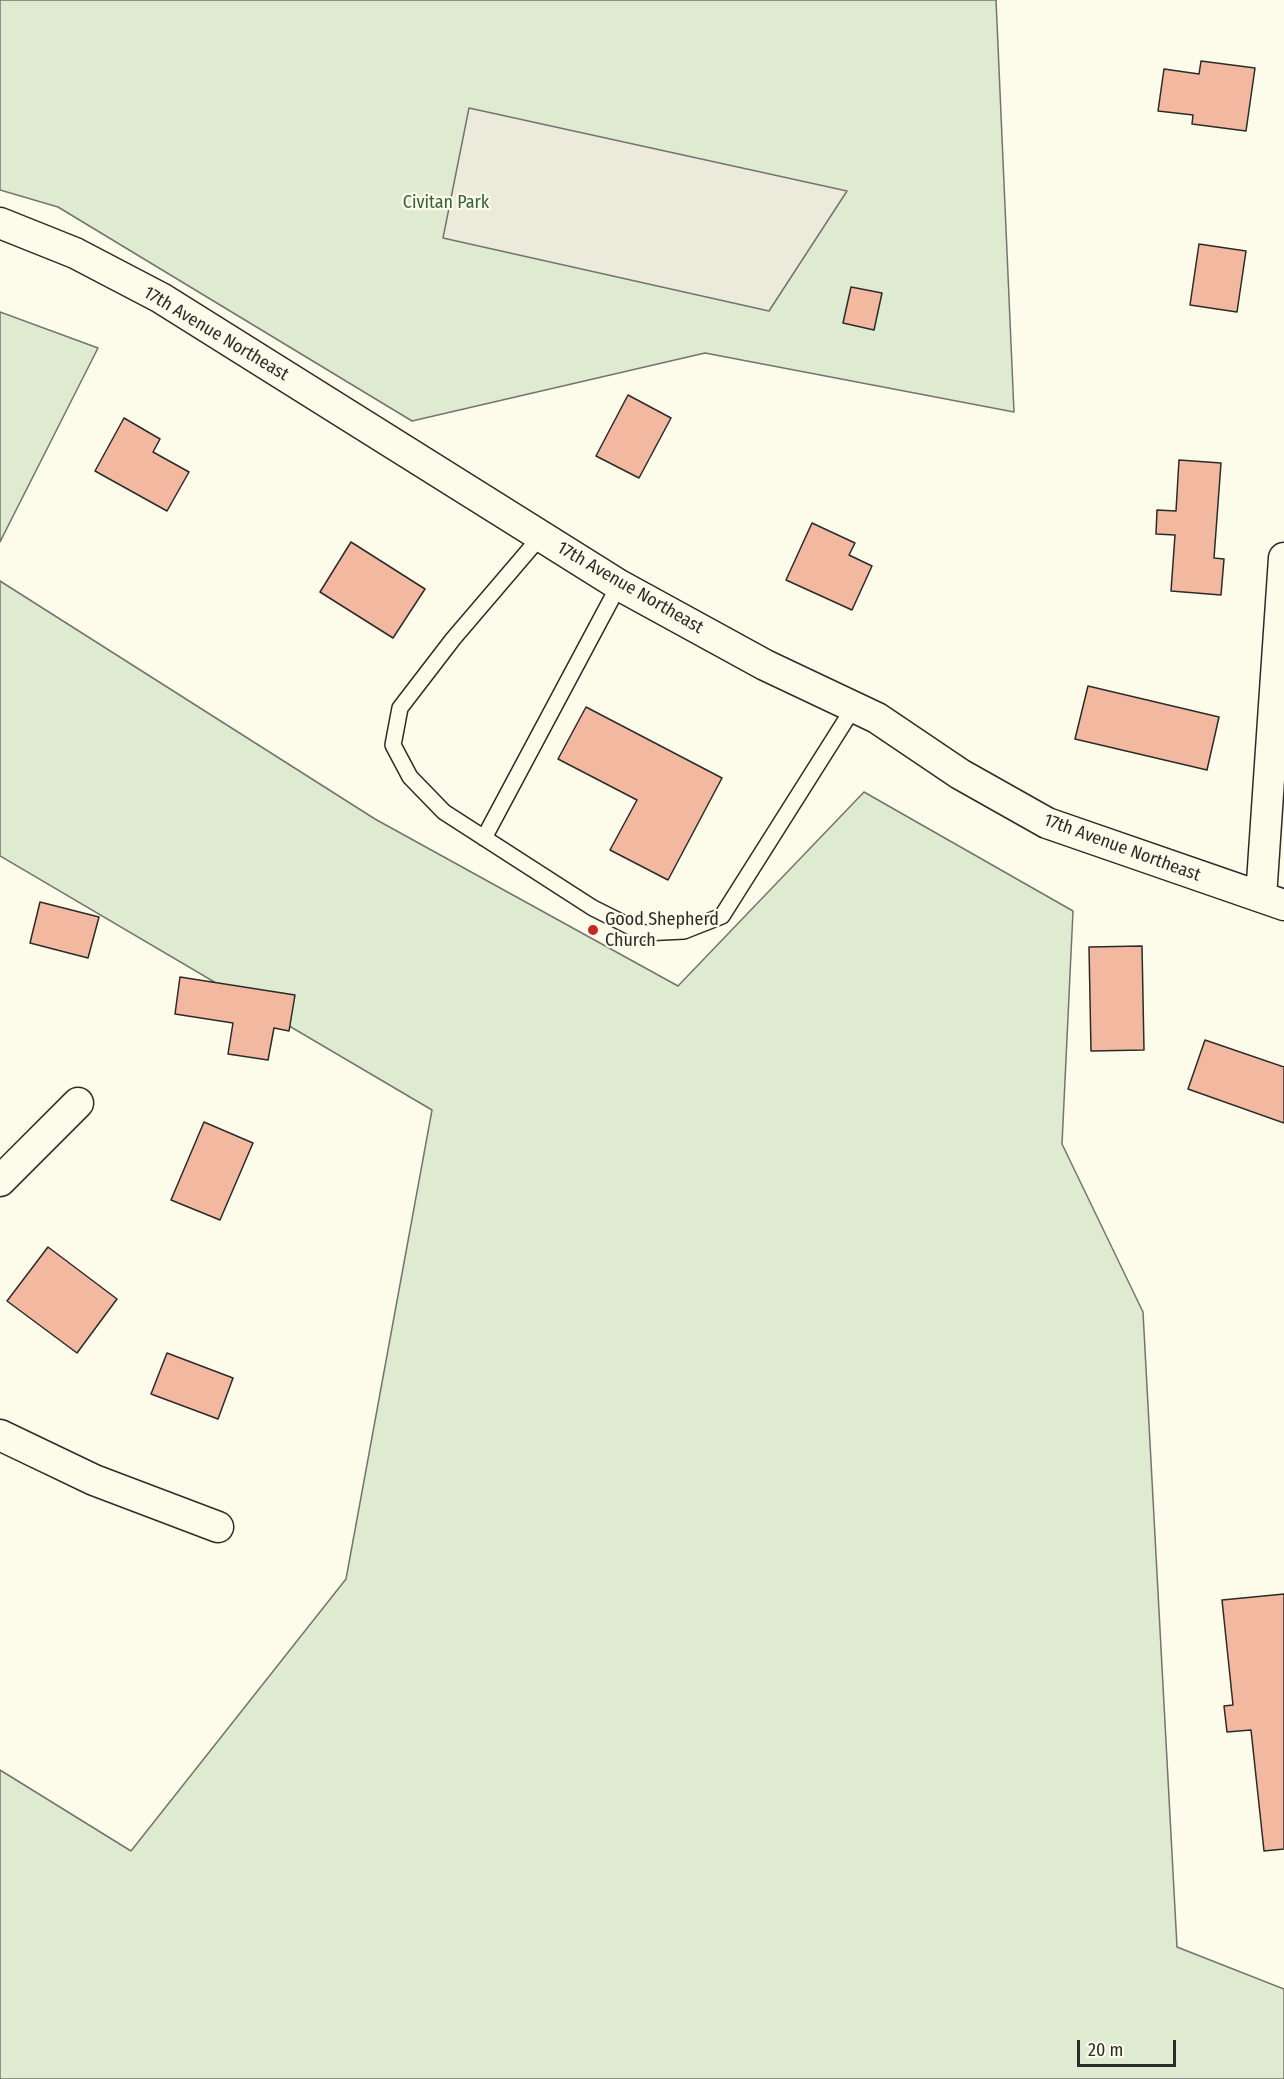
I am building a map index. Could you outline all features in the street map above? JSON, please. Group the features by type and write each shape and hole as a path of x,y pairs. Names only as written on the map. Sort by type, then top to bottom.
{"street":[{"name":"17th Avenue Northeast","path":"0,223 75,253 161,297 619,585 765,665 877,718 960,774 1047,823 1273,901"},
{"path":"1273,901 1284,558"},
{"path":"0,1181 78,1103"},
{"path":"0,1435 94,1480 218,1527"}],"lane":[{"path":"541,536 453,639 400,708 393,744 410,777 444,812 592,908 643,933 684,931 722,916 854,707"},
{"path":"484,838 619,585"}],"green space":[{"name":"Civitan Park","path":"0,0 996,0 1014,412 705,353 412,421 58,207 0,190"},
{"path":"0,312 98,348 0,542"},
{"path":"0,581 375,819 678,986 864,792 1073,911 1062,1144 1143,1312 1177,1947 1284,1989 1284,2079 0,2079 0,1770 131,1851 346,1579 432,1110 0,856"}],"shaded area":[{"path":"469,108 847,191 769,311 443,238"}],"building":[{"path":"1201,61 1255,68 1246,131 1192,124 1193,115 1158,111 1164,69 1199,74"},
{"path":"1199,244 1246,251 1237,312 1190,305"},
{"path":"851,287 882,293 874,330 843,323"},
{"path":"628,395 671,418 639,478 596,456"},
{"path":"124,418 160,439 153,452 189,472 167,511 95,471"},
{"path":"1179,460 1221,463 1214,558 1224,559 1221,595 1171,591 1175,535 1156,534 1157,510 1176,511"},
{"path":"812,523 855,543 849,555 872,566 852,610 786,580"},
{"path":"351,542 425,589 393,638 320,592"},
{"path":"1088,686 1219,717 1207,770 1075,739"},
{"path":"586,707 722,778 668,880 610,850 637,800 558,759"},
{"path":"40,902 99,917 88,958 30,943"},
{"path":"1142,946 1144,1050 1091,1051 1089,947"},
{"path":"180,977 295,995 289,1031 274,1028 268,1060 228,1054 233,1023 175,1014"},
{"path":"1205,1040 1284,1067 1284,1123 1188,1089"},
{"path":"204,1122 253,1143 220,1220 171,1200"},
{"path":"48,1247 117,1299 77,1353 7,1301"},
{"path":"167,1353 233,1378 218,1419 151,1394"},
{"path":"1284,1594 1284,1849 1264,1851 1251,1730 1227,1732 1224,1706 1233,1705 1222,1600"}],"place":[{"name":"Good Shepherd Church","path":"593,930"}]}
